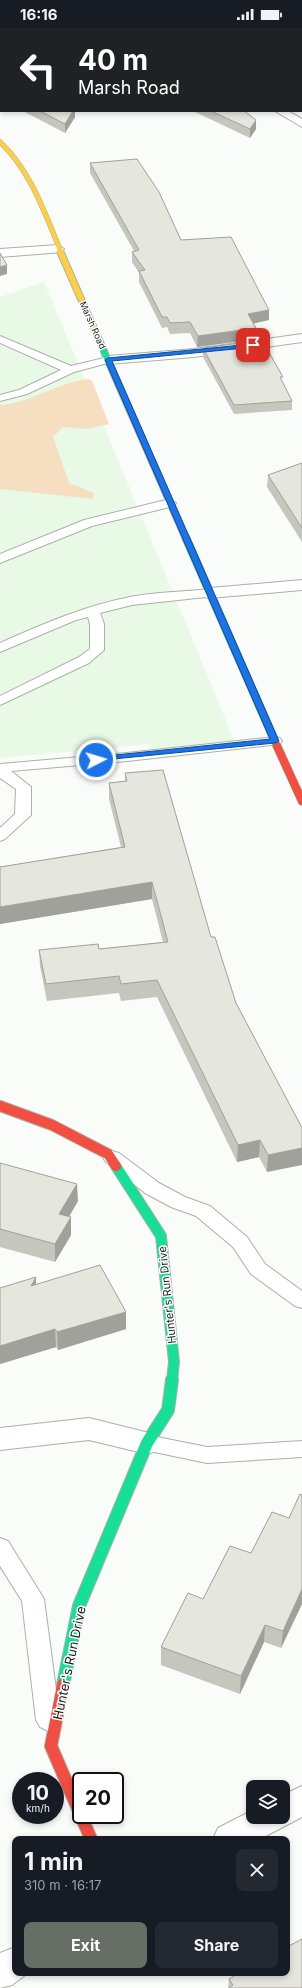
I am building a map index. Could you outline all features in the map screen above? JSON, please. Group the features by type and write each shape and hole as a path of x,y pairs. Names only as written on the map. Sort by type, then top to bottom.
{"street":[{"path":"282,112 302,124"},
{"name":"Marsh Road","path":"0,142 9,149 21,164 302,800"},
{"path":"0,253 58,249"},
{"path":"108,360 194,352 302,338"},
{"path":"210,593 302,585"},
{"name":"Hunter's Run Drive","path":"0,1106 52,1125 108,1154 161,1236 174,1362 168,1410 147,1443 79,1606 51,1746"},
{"path":"0,1439 89,1429 147,1443"},
{"path":"51,1746 90,1836"},
{"path":"290,1806 302,1800"},
{"path":"235,1836 258,1824"},
{"path":"0,1973 12,1965"}],"lane":[{"path":"0,339 70,370"},
{"path":"0,398 23,392 70,370 108,360"},
{"path":"0,559 88,523 170,504"},
{"path":"0,648 71,617 131,601 210,593"},
{"path":"0,701 84,660 97,650 97,624 92,612"},
{"path":"0,768 127,757 275,741"},
{"path":"0,771 24,787 23,815 0,836"},
{"path":"108,1154 152,1188 178,1202 203,1211 240,1242 258,1269 302,1300"},
{"path":"147,1443 208,1455 302,1449"},
{"path":"0,1547 33,1599 51,1746"}],"shaded area":[{"path":"44,282 236,745 154,755 151,744 0,758 0,297"},
{"path":"89,379 92,381 109,424 87,429 63,427 53,437 69,483 94,493 93,499 0,489 0,405 23,401 66,384"}],"building":[{"path":"42,112 72,112 65,124"},
{"path":"213,112 245,112 256,120 250,129"},
{"path":"137,159 159,192 181,240 231,237 269,310 248,314 256,328 198,336 190,322 170,323 167,317 162,317 139,271 145,270 132,252 139,250 90,163"},
{"path":"0,253 7,265 0,267"},
{"path":"262,340 283,377 280,377 292,401 234,405 203,348"},
{"path":"302,463 302,528 268,475"},
{"path":"163,770 211,937 215,937 236,1003 302,1128 302,1148 268,1155 260,1140 238,1145 157,980 121,984 119,976 46,984 39,950 98,944 99,949 168,942 152,882 0,907 0,867 125,847 109,783 127,781 125,773"},
{"path":"0,1163 77,1184 59,1214 71,1217 55,1244 0,1229"},
{"path":"100,1265 126,1312 57,1332 55,1329 0,1346 0,1288 36,1277 31,1286"},
{"path":"300,1494 302,1495 302,1589 283,1631 265,1625 241,1676 161,1647 188,1593 203,1599 230,1546 251,1553 272,1512 289,1518"},
{"path":"302,1939 302,1988 229,1988 233,1985 229,1979 234,1976 290,1976 290,1945"}],"traffic: fast":[{"path":"99,340 277,746"},
{"path":"63,1685 79,1606 147,1443 168,1410 174,1362 161,1236 116,1166"}],"traffic: slow":[{"path":"0,142 12,153 32,185 99,340"}],"traffic: jam":[{"path":"277,746 302,801"},
{"path":"0,1106 52,1125 108,1154 116,1166"},
{"path":"63,1685 51,1746 90,1836"}],"route":[{"path":"96,760 275,741 108,360 253,345"}]}
